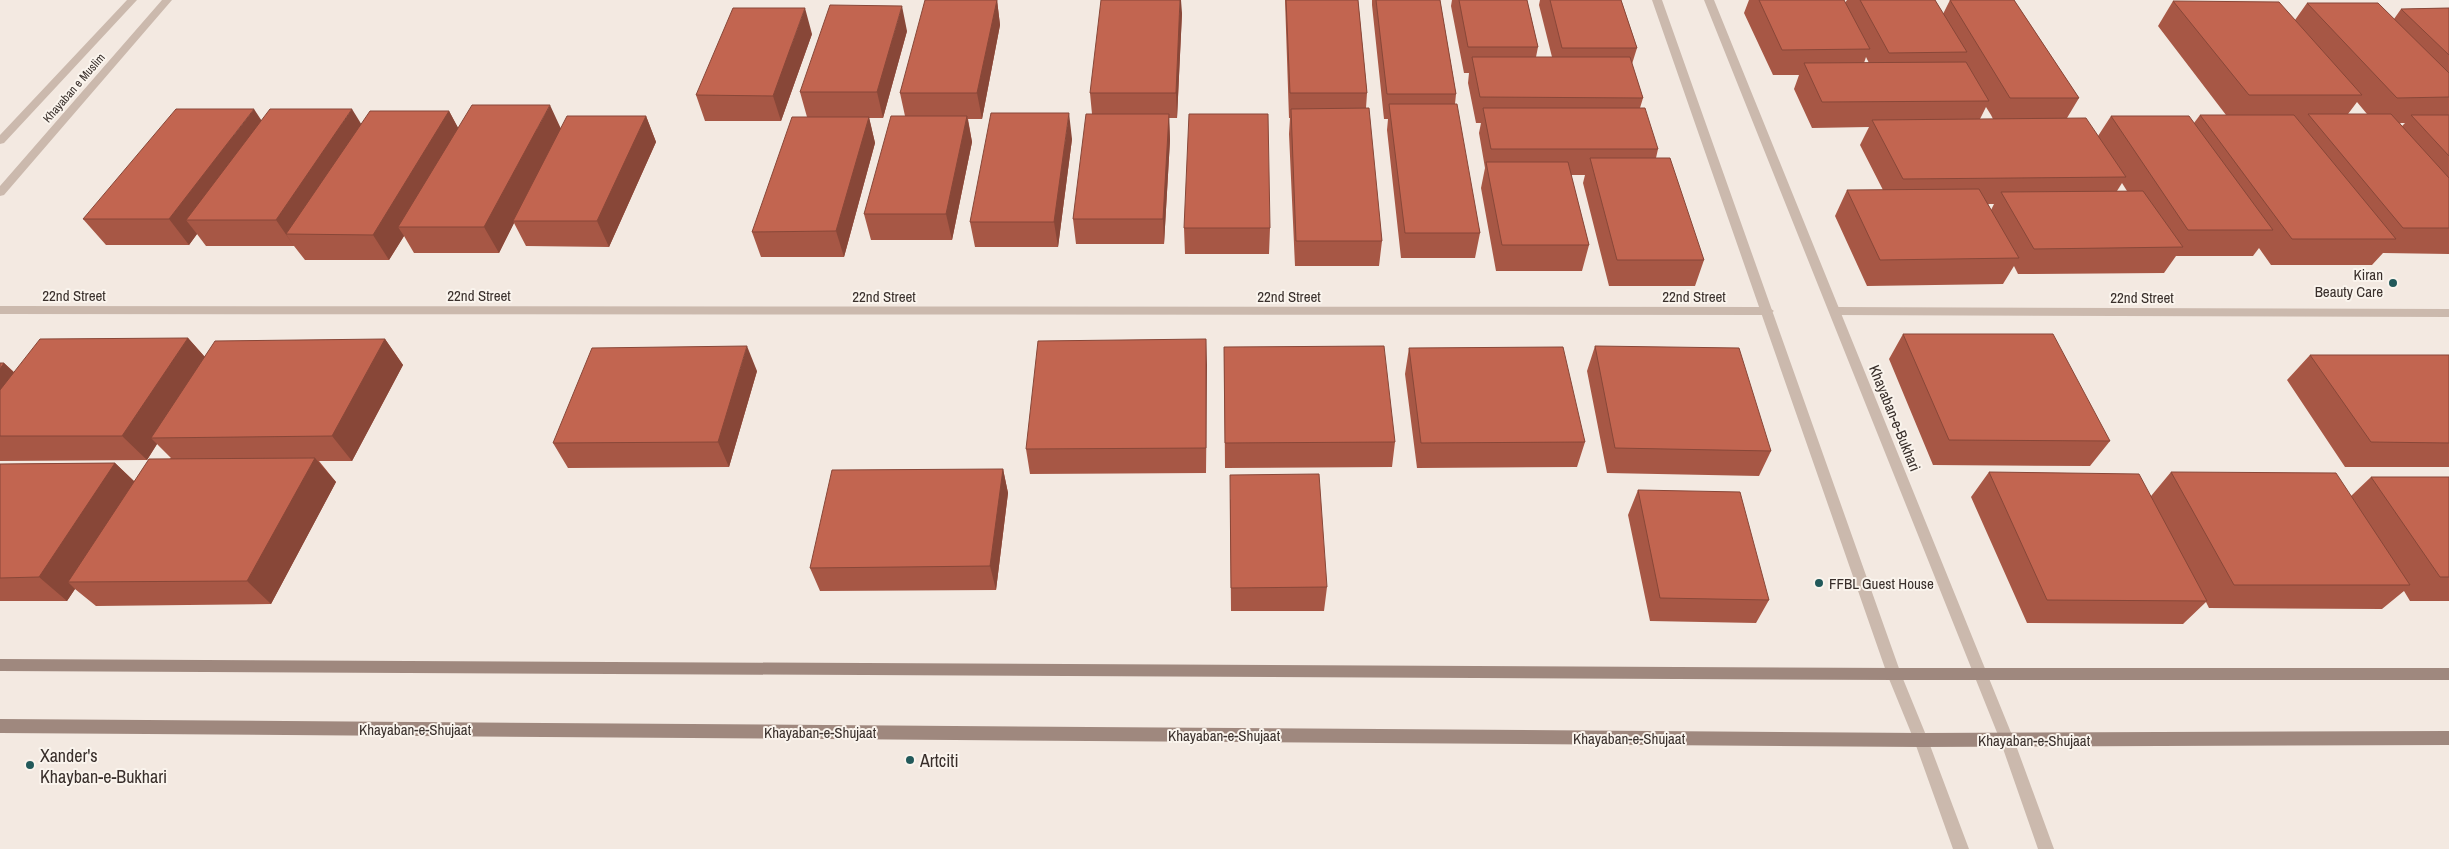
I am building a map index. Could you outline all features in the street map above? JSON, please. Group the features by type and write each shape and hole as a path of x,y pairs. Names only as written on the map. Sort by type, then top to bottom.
{"main road":[{"path":"0,665 1894,674 2449,674"},
{"name":"Khayaban-e-Shujaat","path":"0,726 1921,740 2449,738"}],"street":[{"name":"Khayaban e Muslim","path":"0,141 132,0"},
{"name":"Khayaban e Muslim","path":"0,193 167,0"},
{"path":"1656,0 1768,311 1894,674 1921,740 1960,849"},
{"name":"Khayaban-e-Bukhari","path":"1708,0 2007,740 2046,849"},
{"name":"22nd Street","path":"0,310 1768,311"},
{"name":"22nd Street","path":"1835,312 2449,313"}],"building":[{"path":"925,0 997,0 977,93 900,93"},
{"path":"1101,0 1180,0 1176,93 1090,93"},
{"path":"1286,0 1358,0 1367,93 1290,93"},
{"path":"1376,0 1440,0 1456,94 1387,94"},
{"path":"1459,0 1527,0 1538,47 1468,47"},
{"path":"1550,0 1621,0 1637,48 1562,48"},
{"path":"1759,0 1844,0 1870,49 1782,50"},
{"path":"1860,0 1935,0 1967,52 1889,53"},
{"path":"1950,0 2014,0 2079,98 2010,98"},
{"path":"2173,1 2279,2 2362,95 2249,95"},
{"path":"2307,3 2378,3 2449,73 2449,97 2397,98"},
{"path":"830,5 902,6 877,92 800,92"},
{"path":"733,8 805,8 773,96 696,95"},
{"path":"2449,8 2449,55 2401,9"},
{"path":"1472,57 1630,57 1643,98 1480,97"},
{"path":"1966,62 1989,101 1822,102 1804,63"},
{"path":"1389,104 1457,104 1480,233 1405,233"},
{"path":"472,105 550,105 484,227 398,227"},
{"path":"1369,108 1382,241 1296,241 1291,109"},
{"path":"1483,108 1645,108 1658,149 1491,149"},
{"path":"176,109 254,109 169,219 83,219"},
{"path":"270,109 352,109 276,220 186,220"},
{"path":"370,111 449,111 373,235 286,234"},
{"path":"991,113 1069,113 1054,222 970,222"},
{"path":"1086,114 1169,114 1163,219 1073,219"},
{"path":"1189,114 1268,114 1270,228 1184,228"},
{"path":"2308,114 2391,114 2449,178 2449,228 2403,228"},
{"path":"2200,115 2294,115 2396,239 2292,239"},
{"path":"2411,115 2449,115 2449,156"},
{"path":"567,116 646,116 597,221 513,221"},
{"path":"891,116 967,116 946,214 864,214"},
{"path":"2111,116 2189,116 2273,230 2188,230"},
{"path":"792,117 869,117 836,231 752,232"},
{"path":"2086,118 2126,177 1903,179 1872,120"},
{"path":"1590,158 1670,158 1704,260 1617,260"},
{"path":"1486,162 1568,162 1589,245 1502,245"},
{"path":"1979,189 2019,258 1880,260 1847,190"},
{"path":"2143,191 2183,247 2034,249 2001,192"},
{"path":"1903,334 2053,334 2110,441 1949,440"},
{"path":"188,338 122,436 0,436 0,390 40,339"},
{"path":"385,339 332,436 151,438 215,341"},
{"path":"1206,339 1206,448 1026,449 1038,341"},
{"path":"747,346 718,442 553,443 592,348"},
{"path":"1384,346 1395,442 1225,443 1224,347"},
{"path":"1595,346 1739,348 1771,451 1615,448"},
{"path":"1563,347 1585,442 1421,443 1409,348"},
{"path":"2310,355 2449,355 2449,443 2371,442"},
{"path":"315,458 247,581 68,582 149,459"},
{"path":"115,463 39,577 0,578 0,464"},
{"path":"1003,469 990,566 810,568 832,470"},
{"path":"1989,472 2139,474 2207,601 2047,600"},
{"path":"2171,472 2336,473 2410,585 2234,585"},
{"path":"1319,474 1327,587 1231,588 1230,475"},
{"path":"2371,477 2449,477 2449,577 2440,577"},
{"path":"1638,490 1740,492 1769,600 1660,598"}],"place":[{"name":"Kiran Beauty Care","path":"2393,283"},
{"name":"FFBL Guest House","path":"1819,583"},
{"name":"Artciti","path":"910,760"},
{"name":"Xander's Khayban-e-Bukhari","path":"30,765"}]}
